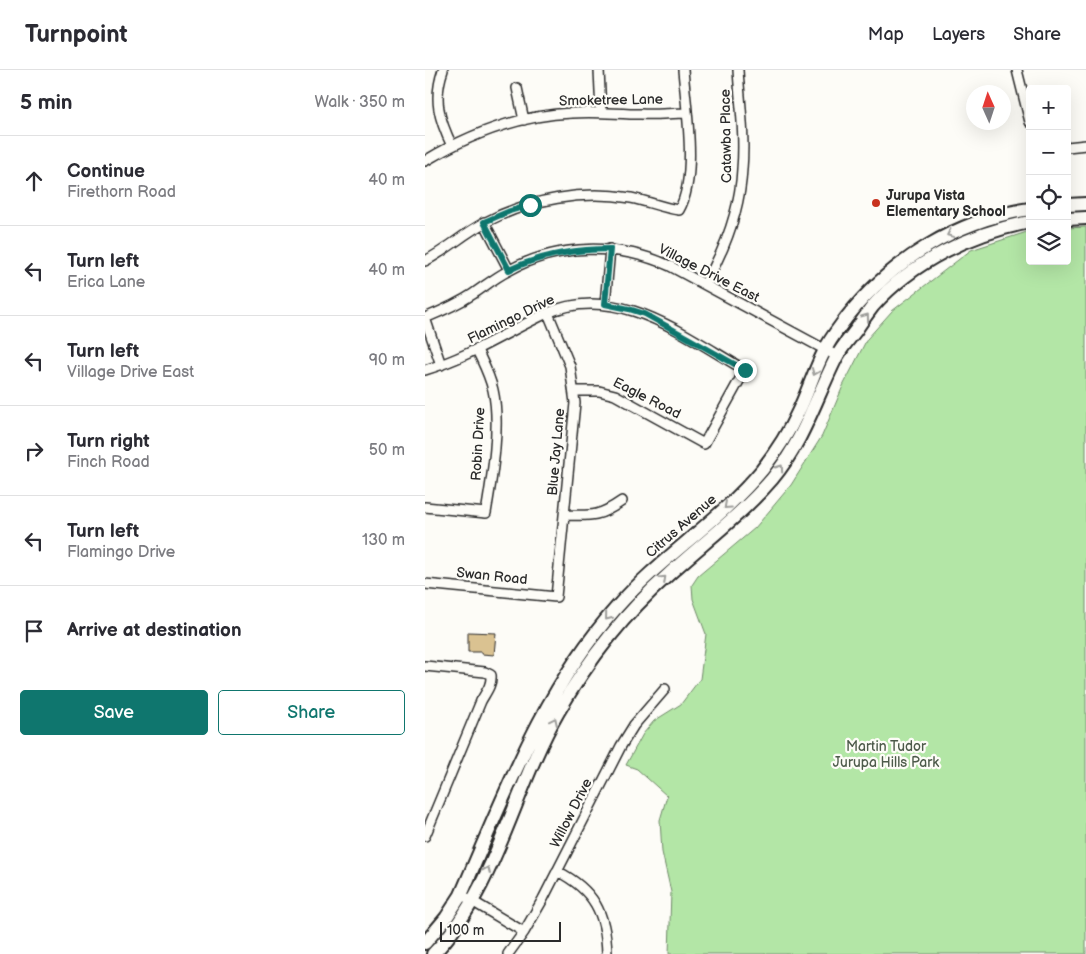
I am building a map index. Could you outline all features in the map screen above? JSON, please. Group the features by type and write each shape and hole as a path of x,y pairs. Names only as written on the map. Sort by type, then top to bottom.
{"street":[{"path":"443,70 437,89 439,111 444,129 452,146"},
{"path":"599,70 601,112"},
{"path":"425,261 484,222 519,208 569,197 616,196 643,200 679,210 684,201 688,175 687,112 683,70"},
{"name":"Catawba Place","path":"705,284 729,235 741,184 743,148 738,70"},
{"path":"1019,70 1026,103"},
{"path":"517,88 524,120"},
{"name":"Smoketree Lane","path":"425,161 452,146 494,128 556,114 687,112"},
{"path":"1071,147 1086,145"},
{"path":"1071,205 1086,204"},
{"name":"Citrus Avenue","path":"425,943 446,918 461,895 534,730 565,675 598,629 641,581 726,508 762,470 777,449 798,412 824,350 860,302 885,277 906,260 943,237 966,226 995,216 1026,210"},
{"path":"1071,219 1086,218"},
{"path":"484,222 509,270"},
{"name":"Citrus Avenue","path":"433,954 450,935 473,902 532,765 574,686 608,639 646,596 667,575 733,520 773,478 798,441 814,410 837,356 873,306 903,279 930,260 974,238 999,229 1026,223"},
{"path":"605,304 610,249"},
{"name":"Village Drive East","path":"425,318 460,302 509,270 532,260 578,250 610,249 657,260 837,356"},
{"name":"Flamingo Drive","path":"425,370 477,350 548,313 571,306 605,304 629,309 645,314 745,370 704,444"},
{"name":"Blue Jay Lane","path":"548,313 568,361 574,391 574,419 556,597"},
{"path":"425,318 441,365"},
{"name":"Robin Drive","path":"425,506 486,513 495,436 495,411 493,391 477,350"},
{"name":"Eagle Road","path":"574,391 594,390 615,395 704,444"},
{"path":"565,515 594,516 608,511 622,501"},
{"name":"Swan Road","path":"425,584 556,597"},
{"path":"425,666 485,672 491,675 491,685 481,701 425,836"},
{"name":"Willow Drive","path":"508,954 524,932 621,746 634,725 665,689"},
{"path":"557,871 581,885 595,902 605,930 607,954"},
{"path":"461,895 524,932"}],"green space":[{"name":"Martin Tudor Jurupa Hills Park","path":"1086,227 1086,954 669,954 671,892 662,852 660,820 667,796 637,769 626,765 643,734 654,721 681,704 700,679 706,634 693,599 692,585 698,576 755,528 791,485 822,436 843,386 867,339 892,311 971,250 1026,232 1026,265 1071,265 1071,228"}],"building":[{"path":"468,632 496,633 494,655 482,654 482,652 468,652"}],"place":[{"name":"Jurupa Vista Elementary School","path":"876,203"}],"route":[{"path":"530,205 501,214 484,222 509,270 532,260 559,253 578,250 610,249 605,304 645,314 745,370"}]}
